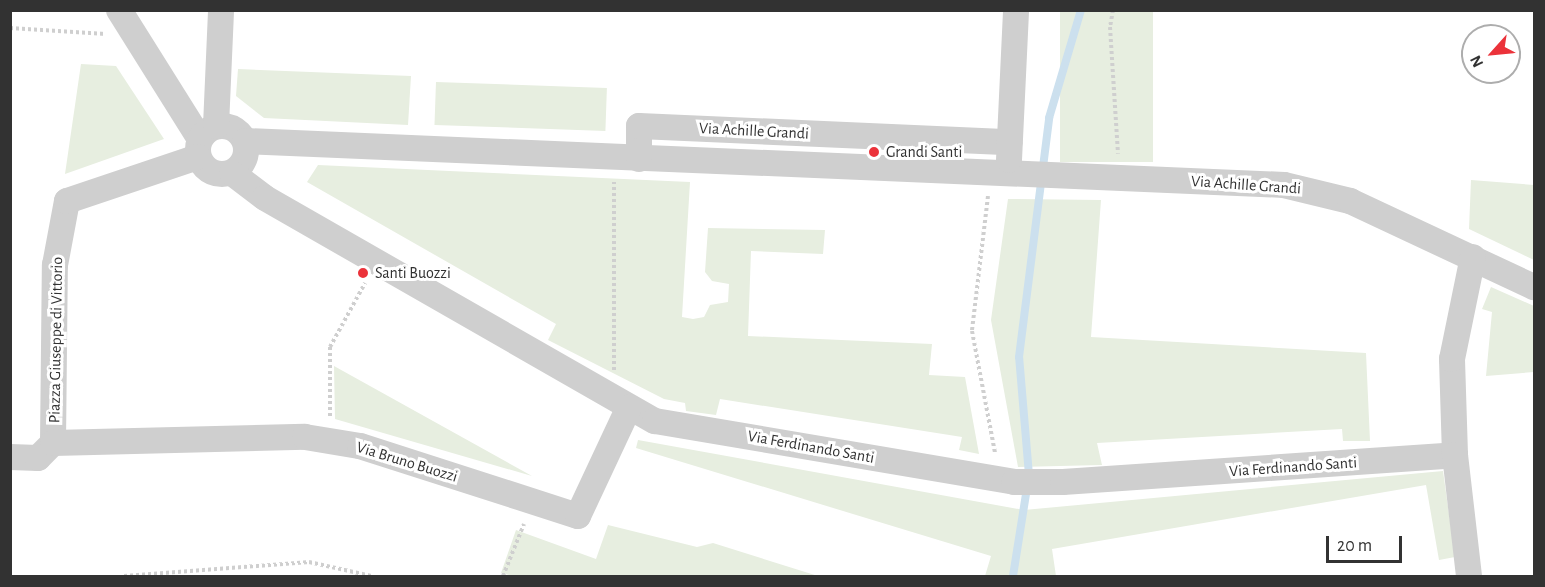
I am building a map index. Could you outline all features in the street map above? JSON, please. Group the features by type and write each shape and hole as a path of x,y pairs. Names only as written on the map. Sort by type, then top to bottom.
{"street":[{"name":"Via Ferdinando Santi","path":"120,10 205,141 208,170 232,173 265,198 655,421 1007,481 1063,482 1455,455"},
{"path":"221,10 205,141 236,130 244,141 246,156 232,173"},
{"path":"1010,176 1016,10"},
{"name":"Via Achille Grandi","path":"639,159 639,126 1010,142"},
{"name":"Piazza Giuseppe di Vittorio","path":"53,443 55,265 67,201 205,141"},
{"name":"Via Achille Grandi","path":"244,141 1010,176 1284,185 1319,191 1473,257 1534,287"},
{"path":"1469,576 1455,455 1452,359 1473,257"},
{"name":"Via Bruno Buozzi","path":"53,443 305,437 360,446 578,516 621,402"},
{"path":"10,457 38,458 53,443"}],"path":[{"path":"1113,10 1110,27 1118,113 1118,179"},
{"path":"10,28 136,36"},
{"path":"1007,481 972,331 1010,176"},
{"path":"603,182 616,182 621,402"},
{"path":"330,441 330,347 376,262"},
{"path":"503,576 534,501"},
{"path":"124,576 309,562 371,576"}],"shaded area":[{"path":"1060,11 1153,11 1153,162 1060,162"},
{"path":"81,64 116,66 164,139 65,174"},
{"path":"238,69 411,76 408,125 264,118 236,96"},
{"path":"436,82 607,88 605,131 434,125"},
{"path":"318,165 690,182 682,317 693,319 704,317 710,305 728,302 729,284 712,281 705,272 708,228 825,230 823,254 751,251 748,336 932,344 929,375 965,377 979,454 959,450 962,437 720,399 716,415 686,411 685,403 664,399 548,340 556,324 307,182"},
{"path":"1471,180 1534,185 1534,260 1469,229"},
{"path":"1008,199 1101,200 1091,337 1366,353 1370,441 1343,441 1342,429 1097,443 1102,465 1018,467 991,320"},
{"path":"1491,287 1534,306 1534,372 1486,376 1492,312 1482,309"},
{"path":"334,366 532,476 335,419"},
{"path":"638,440 1024,510 1443,471 1455,557 1439,560 1426,485 1052,549 1056,576 985,576 991,556 636,448"},
{"path":"608,525 697,547 713,543 818,576 513,576 501,573 516,530 596,559"}],"waterway":[{"path":"1013,576 1029,475 1019,357 1049,118 1081,10"}],"place":[{"name":"Grandi Santi","path":"874,152"},
{"name":"Santi Buozzi","path":"363,273"}]}
